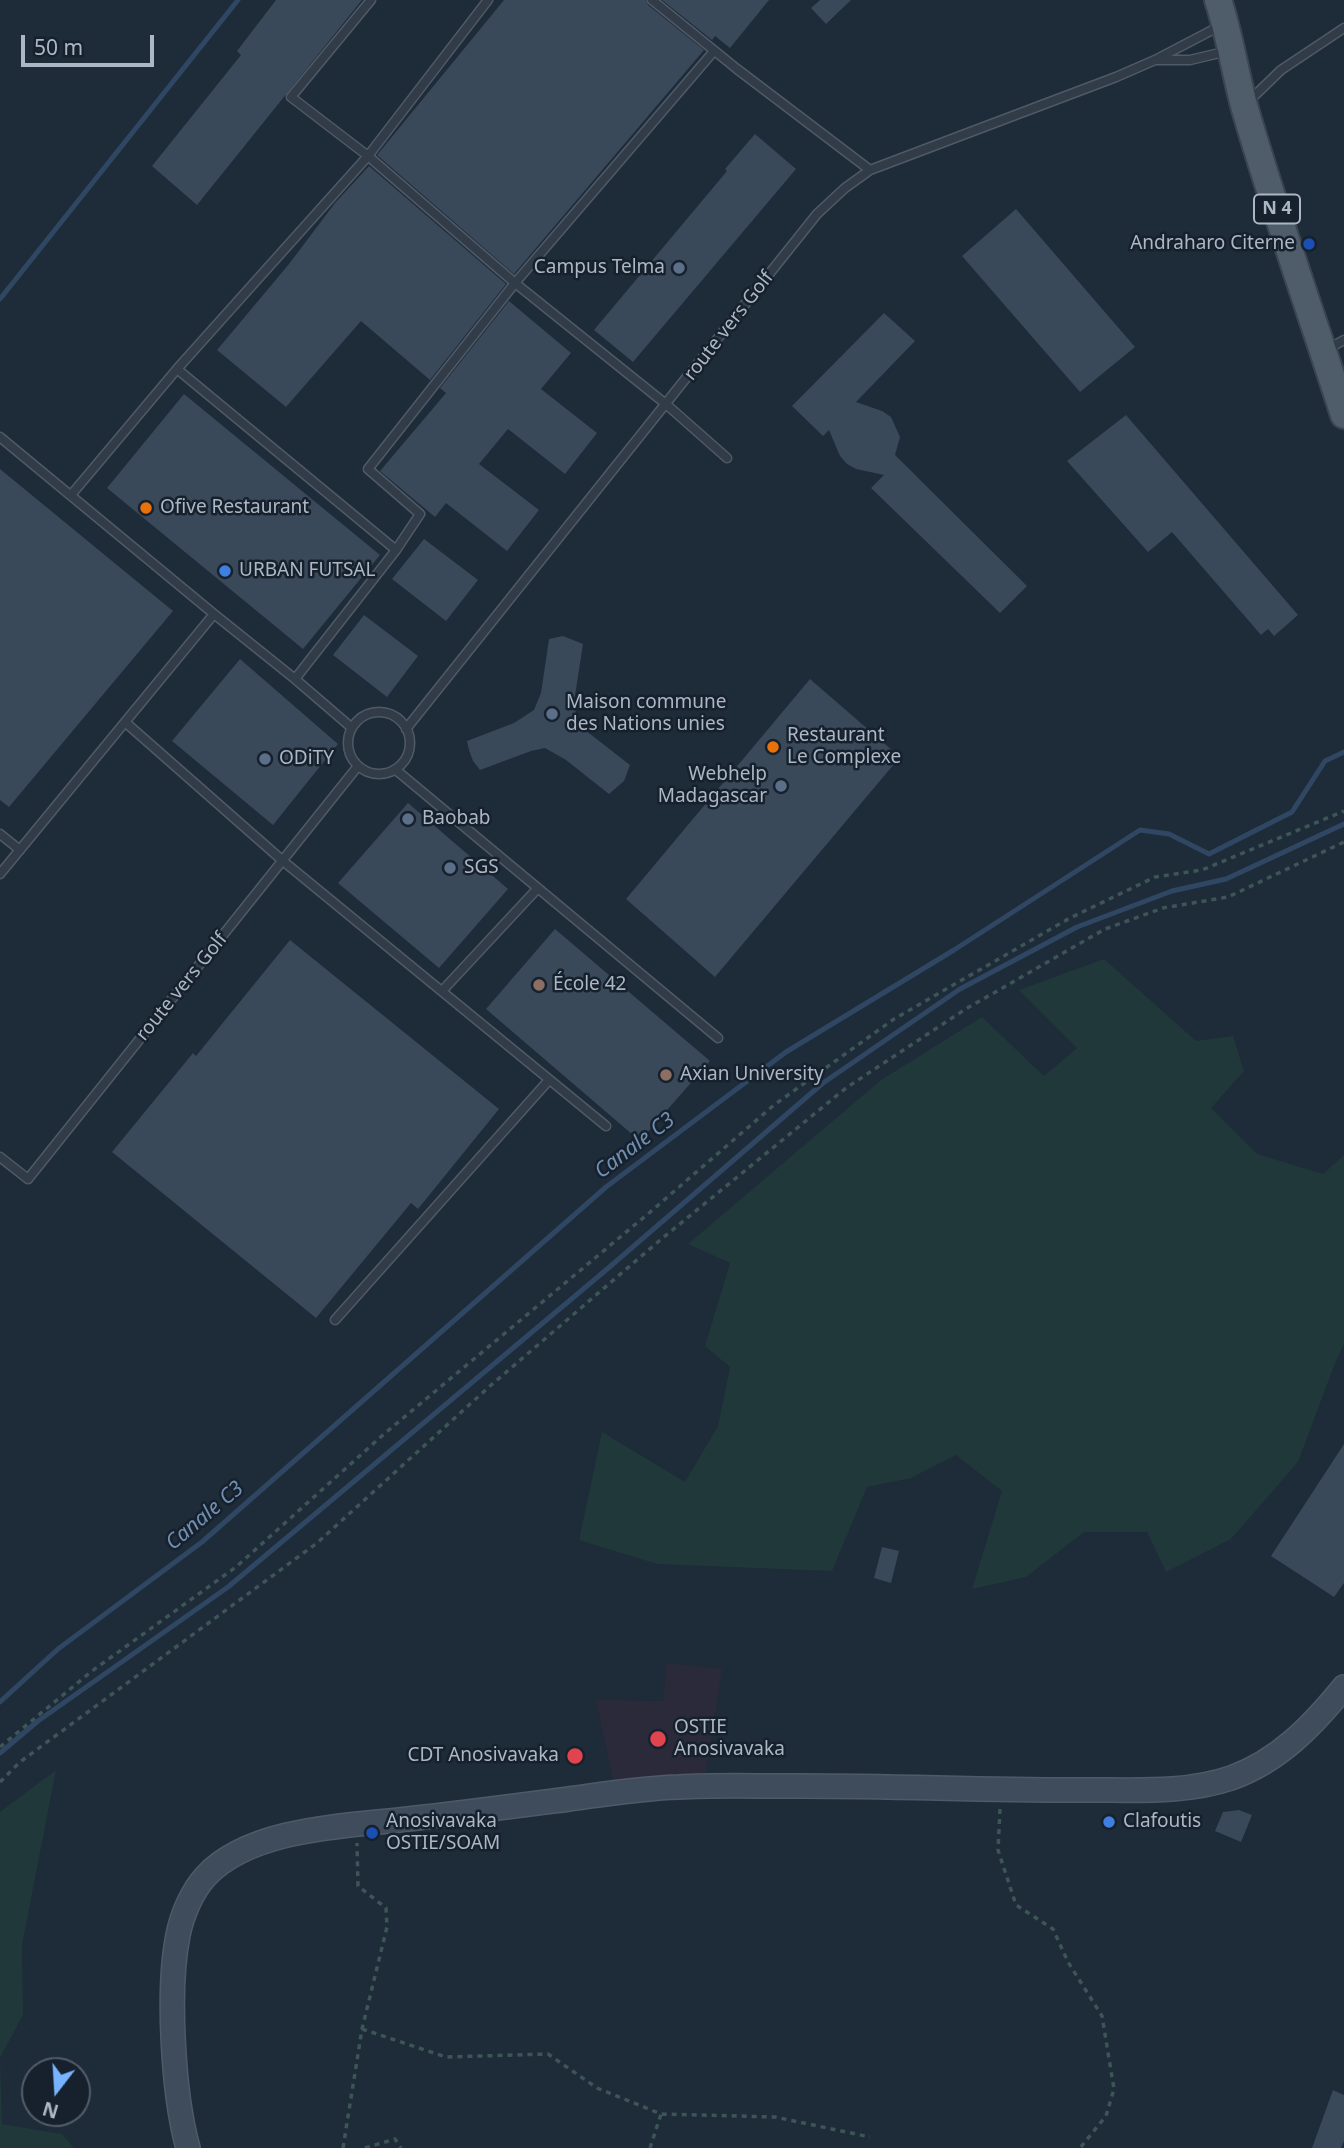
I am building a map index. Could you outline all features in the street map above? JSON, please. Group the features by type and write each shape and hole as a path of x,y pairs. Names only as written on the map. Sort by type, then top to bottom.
{"main road":[{"name":"N 4","path":"1222,11 1245,106 1334,346 1344,415"},
{"path":"188,2148 183,2133 174,2052 174,1987 178,1936 194,1892 206,1875 244,1850 289,1836 356,1825 678,1787 1168,1790 1228,1779 1251,1770 1292,1743 1311,1726 1344,1687"}],"lane":[{"path":"371,0 291,97 368,156 515,283 667,405 727,458"},
{"path":"71,495 177,369 368,156 488,0"},
{"path":"652,0 870,170"},
{"name":"route vers Golf","path":"406,729 817,214 845,188 870,170 1155,60 1222,11"},
{"path":"1245,106 1281,70 1344,28"},
{"name":"route vers Golf","path":"1155,60 1190,60 1233,50"},
{"path":"295,679 396,550 420,514 368,469 515,283 714,51"},
{"path":"177,369 396,550"},
{"path":"0,437 352,728"},
{"path":"0,874 214,614"},
{"path":"373,712 394,715 406,729 410,738 410,749 404,763 396,770 378,775 358,766 351,758 348,748 352,728 363,716 373,712"},
{"path":"125,722 283,861 606,1126"},
{"name":"route vers Golf","path":"0,1157 28,1179 358,766"},
{"path":"396,770 718,1038"},
{"path":"0,834 20,850"},
{"path":"442,991 538,888"},
{"path":"335,1320 549,1080"}],"path":[{"path":"0,1747 92,1671 236,1567 384,1434 639,1222 774,1105 894,1019 1070,918 1155,877 1202,870 1344,811"},
{"path":"0,1782 31,1754 317,1543 491,1386 659,1241 846,1088 964,1010 1105,929 1163,908 1228,897 1344,842"},
{"path":"1000,1790 998,1850 1016,1905 1053,1929 1068,1962 1102,2017 1114,2090 1106,2116 1080,2148"},
{"path":"343,2148 362,2029 387,1927 386,1908 358,1886 356,1825"},
{"path":"362,2029 446,2057 548,2054 597,2088 661,2114 775,2117 870,2137"},
{"path":"650,2148 661,2114"},
{"path":"365,2148 395,2139 401,2148"}],"shaded area":[{"name":"OSTIE Anosivavaka","path":"667,1663 722,1669 705,1777 614,1785 596,1700 663,1701"}],"green space":[{"path":"1104,959 1196,1041 1233,1036 1244,1071 1211,1108 1257,1154 1323,1174 1344,1155 1344,1344 1298,1462 1231,1539 1166,1572 1147,1532 1084,1532 1026,1577 972,1589 1002,1491 956,1455 911,1478 867,1487 832,1571 657,1564 579,1540 602,1432 685,1482 718,1426 730,1367 705,1346 730,1263 688,1244 881,1080 982,1017 1044,1076 1077,1048 1019,990"},
{"path":"56,1770 22,1945 23,2015 0,2058 0,1812"},
{"path":"0,2058 2,2124 62,2134 74,2148 0,2148"}],"building":[{"path":"276,0 362,0 197,205 152,166 241,55 237,51"},
{"path":"504,0 646,0 648,5 704,50 514,274 377,155"},
{"path":"662,0 769,0 730,48 715,36 712,40"},
{"path":"820,0 851,0 826,24 811,8"},
{"name":"Campus Telma","path":"755,134 796,169 633,362 594,330"},
{"path":"369,166 506,284 430,380 361,321 286,407 217,350 289,264 335,203"},
{"path":"1016,209 1135,347 1080,392 962,256"},
{"path":"509,301 571,353 541,389 597,433 565,474 508,429 479,464 539,510 507,551 446,503 435,517 380,471 446,393 440,388"},
{"path":"884,313 915,341 856,402 891,417 900,437 895,455 1027,586 1000,613 871,488 884,475 856,469 847,464 840,456 829,430 823,436 792,406"},
{"path":"184,394 380,555 303,649 107,488"},
{"path":"1126,415 1298,615 1274,636 1268,629 1261,635 1172,532 1148,552 1067,461"},
{"path":"0,469 173,611 9,807 0,800"},
{"path":"424,539 478,580 446,621 392,579"},
{"path":"364,615 418,656 387,697 333,655"},
{"name":"Maison commune des Nations unies","path":"563,636 583,644 574,702 577,719 585,730 630,765 624,781 609,794 566,760 545,748 480,770 469,750 467,741 514,723 534,710 541,693 549,639"},
{"path":"240,659 338,744 273,825 172,741"},
{"path":"810,679 900,757 715,977 626,899"},
{"path":"408,803 508,889 439,968 338,883"},
{"path":"555,929 710,1061 640,1141 486,1009"},
{"path":"290,940 499,1109 418,1209 411,1203 316,1318 112,1152 193,1053 196,1056"},
{"path":"1344,1444 1344,1583 1334,1597 1271,1556"},
{"path":"882,1547 899,1551 891,1583 874,1578"},
{"path":"1239,1810 1252,1815 1241,1842 1215,1831 1223,1812"},
{"path":"1333,2090 1344,2095 1344,2141 1341,2148 1312,2148"}],"waterway":[{"path":"0,299 238,0"},
{"name":"Canale C3","path":"0,1702 58,1649 202,1542 606,1187 786,1052 954,950 1140,830 1169,834 1209,854 1292,812 1325,761 1344,752"},
{"path":"0,1753 38,1721 228,1587 606,1270 823,1083 960,989 1077,927 1172,891 1226,879 1344,824"}],"place":[{"name":"Andraharo Citerne","path":"1309,244"},
{"name":"Campus Telma","path":"679,268"},
{"name":"Ofive Restaurant","path":"146,508"},
{"name":"URBAN FUTSAL","path":"225,571"},
{"name":"Maison commune des Nations unies","path":"552,714"},
{"name":"Restaurant Le Complexe","path":"773,747"},
{"name":"ODiTY","path":"265,759"},
{"name":"Webhelp Madagascar","path":"781,786"},
{"name":"Baobab","path":"408,819"},
{"name":"SGS","path":"450,868"},
{"name":"École 42","path":"539,985"},
{"name":"Axian University","path":"666,1075"},
{"name":"OSTIE Anosivavaka","path":"658,1739"},
{"name":"CDT Anosivavaka","path":"575,1756"},
{"name":"Clafoutis","path":"1109,1822"},
{"name":"Anosivavaka OSTIE/SOAM","path":"372,1833"}]}
